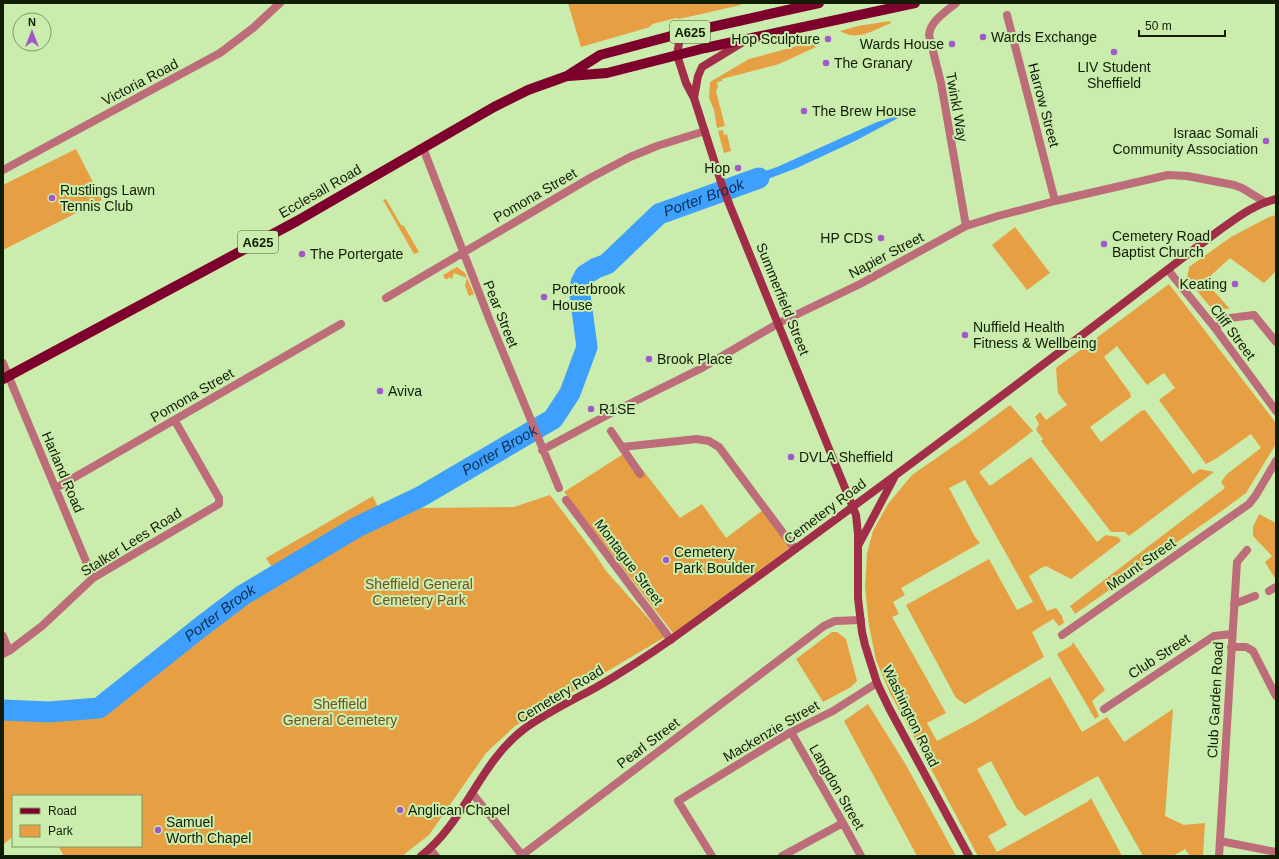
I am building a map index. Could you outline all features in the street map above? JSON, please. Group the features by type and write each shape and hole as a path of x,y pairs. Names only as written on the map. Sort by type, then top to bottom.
{"main road":[{"name":"Ecclesall Road","path":"6,377 247,248 494,107 528,90 567,76 600,55 685,33 819,3"},
{"name":"Ecclesall Road","path":"567,76 607,73 677,55 915,3"}],"street":[{"name":"Victoria Road","path":"3,170 220,53 254,28 280,3"},
{"name":"Twinkl Way","path":"956,3 932,25 929,35 941,84 942,100 966,226"},
{"name":"Harrow Street","path":"1007,15 1055,201"},
{"path":"677,55 679,43 685,33"},
{"name":"Ecclesall Road","path":"705,64 749,39"},
{"name":"Summerfield Street","path":"677,55 686,84 694,98 722,185 853,507"},
{"name":"Summerfield Street","path":"694,98 698,76 705,64"},
{"name":"Pomona Street","path":"386,298 590,178 630,157 657,146 705,131"},
{"name":"Pear Street","path":"422,148 537,438 559,488"},
{"name":"Napier Street","path":"542,450 611,413 700,369 779,323 860,284 966,226 1055,201 1154,178 1179,174 1234,185 1246,190 1265,202"},
{"name":"Cemetery Road","path":"421,856 447,831 494,761 522,731 552,711 598,686 671,640 853,507 1221,229 1249,210 1276,198"},
{"name":"Cliff Street","path":"1168,270 1215,328 1276,411"},
{"path":"1215,328 1230,318 1254,315 1276,342"},
{"name":"Pomona Street","path":"56,488 175,421 341,324"},
{"name":"Harland Road","path":"3,364 6,377 56,488 93,578"},
{"name":"Stalker Lees Road","path":"6,652 42,626 93,578 219,504 219,498 175,421"},
{"path":"612,431 640,474"},
{"path":"622,447 697,439 709,441 719,447 795,549"},
{"name":"Mount Street","path":"1062,635 1235,515 1256,495 1276,461"},
{"path":"858,546 895,475"},
{"name":"Montague Street","path":"566,500 671,640"},
{"name":"Washington Road","path":"853,507 858,522 858,590 861,620 865,645 877,682 889,708 969,856"},
{"name":"Club Garden Road","path":"1219,856 1237,562 1247,550"},
{"path":"1234,604 1255,596"},
{"name":"Pearl Street","path":"472,793 522,855 824,626 835,621 861,620"},
{"name":"Club Street","path":"1104,709 1214,636 1232,634"},
{"path":"3,636 6,652"},
{"path":"1231,647 1246,647 1253,651 1276,696"},
{"name":"Mackenzie Street","path":"712,856 678,801 790,732 833,711 877,682"},
{"name":"Langdon Street","path":"790,732 843,822 861,856"},
{"path":"782,856 843,822"},
{"path":"1220,841 1276,852"},
{"path":"430,849 436,856"}],"green space":[{"path":"568,3 741,3 741,5 652,24 650,27 581,47"},
{"path":"890,21 891,23 866,34 853,35 840,31 858,26"},
{"path":"812,42 816,47 779,64 722,79 722,81 717,82 718,87 716,91 725,126 717,128 714,110 709,98 710,82 749,59"},
{"path":"723,130 724,135 727,134 731,151 724,153 718,131"},
{"name":"Rustlings Lawn Tennis Club","path":"76,149 102,200 3,250 3,185"},
{"path":"386,199 419,252 414,254 383,200"},
{"path":"1276,215 1276,271 1264,283 1230,258 1205,281 1230,309 1211,308 1187,279 1189,267 1231,237 1269,217"},
{"path":"1015,227 1050,273 1027,290 992,245"},
{"path":"457,267 465,273 474,294 469,296 465,286 467,278 454,273 452,279 449,277 448,279 445,279 443,275"},
{"path":"1169,284 1276,423 1276,444 1246,493 1075,614 1070,606 1225,488 1221,482 1227,474 1261,448 1251,434 1206,464 1159,400 1175,388 1164,373 1147,385 1117,346 1104,357 1130,393 1131,397 1090,427 1101,442 1141,411 1145,410 1193,474 1200,469 1214,472 1129,536 1125,532 1111,532 1041,441 1043,439 1036,430 1039,424 1035,417 1040,412 1046,420 1067,405 1058,393 1056,368"},
{"path":"1010,405 1033,431 979,472 990,486 1031,457 1097,542 1106,535 1118,537 1121,541 1071,579 1046,566 1029,576 1047,611 1056,608 1062,616 1064,623 1059,626 1053,619 1032,632 1044,657 965,704 956,698 906,605 989,559 1017,610 1033,602 965,480 949,488 975,537 980,543 901,588 905,595 893,602 899,614 892,617 946,713 927,723 937,741 975,721 1050,677 1082,732 1107,717 1124,742 1173,709 1165,816 1184,825 1205,823 1203,856 1190,856 1185,849 1173,856 1143,856 1098,776 1025,816 1017,809 991,761 977,769 1007,825 988,836 997,852 1087,802 1091,798 1122,856 978,856 890,693 876,660 869,626 865,587 867,553 873,531 888,504 912,475"},
{"path":"628,451 680,518 702,504 726,538 763,510 791,547 673,633 564,492"},
{"name":"Sheffield General Cemetery","path":"550,495 595,554 606,571 665,637 515,726 486,753 429,835 402,856 64,856 59,847 142,847 142,795 12,795 12,837 3,845 3,712 49,713 99,709 225,613 396,516 422,508 514,507"},
{"path":"373,496 378,508 273,569 266,558"},
{"path":"1259,514 1276,523 1276,580 1265,562 1272,556 1253,536 1253,527"},
{"path":"832,632 837,632 846,639 857,681 851,687 823,702 796,659"},
{"path":"1073,642 1105,690 1092,701 1099,716 1095,719 1057,654 1072,645"},
{"path":"868,704 906,765 956,856 917,856 844,721"}],"water":[{"path":"902,116 855,141 797,168 734,192 731,183 777,167 877,122"},
{"path":"711,190 715,200 672,216 668,206"}],"waterway":[{"name":"Porter Brook","path":"3,710 49,712 99,708 243,595 357,527 420,497 553,419 570,393 587,347 580,295 581,283 585,275 596,268 607,264 659,214 759,178"}],"place":[{"name":"Wards Exchange","path":"983,37"},
{"name":"Hop Sculpture","path":"828,39"},
{"name":"Wards House","path":"952,44"},
{"name":"LIV Student Sheffield","path":"1114,52"},
{"name":"The Granary","path":"826,63"},
{"name":"The Brew House","path":"804,111"},
{"name":"Israac Somali Community Association","path":"1266,141"},
{"name":"Hop","path":"738,168"},
{"name":"Rustlings Lawn Tennis Club","path":"52,198"},
{"name":"HP CDS","path":"881,238"},
{"name":"Cemetery Road Baptist Church","path":"1104,244"},
{"name":"The Portergate","path":"302,254"},
{"name":"Keating","path":"1235,284"},
{"name":"Porterbrook House","path":"544,297"},
{"name":"Nuffield Health Fitness & Wellbeing","path":"965,335"},
{"name":"Brook Place","path":"649,359"},
{"name":"Aviva","path":"380,391"},
{"name":"R1SE","path":"591,409"},
{"name":"DVLA Sheffield","path":"791,457"},
{"name":"Cemetery Park Boulder","path":"666,560"},
{"name":"Anglican Chapel","path":"400,810"},
{"name":"Samuel Worth Chapel","path":"158,830"}],"park label":[{"name":"Sheffield General Cemetery Park","path":"419,592"}]}
